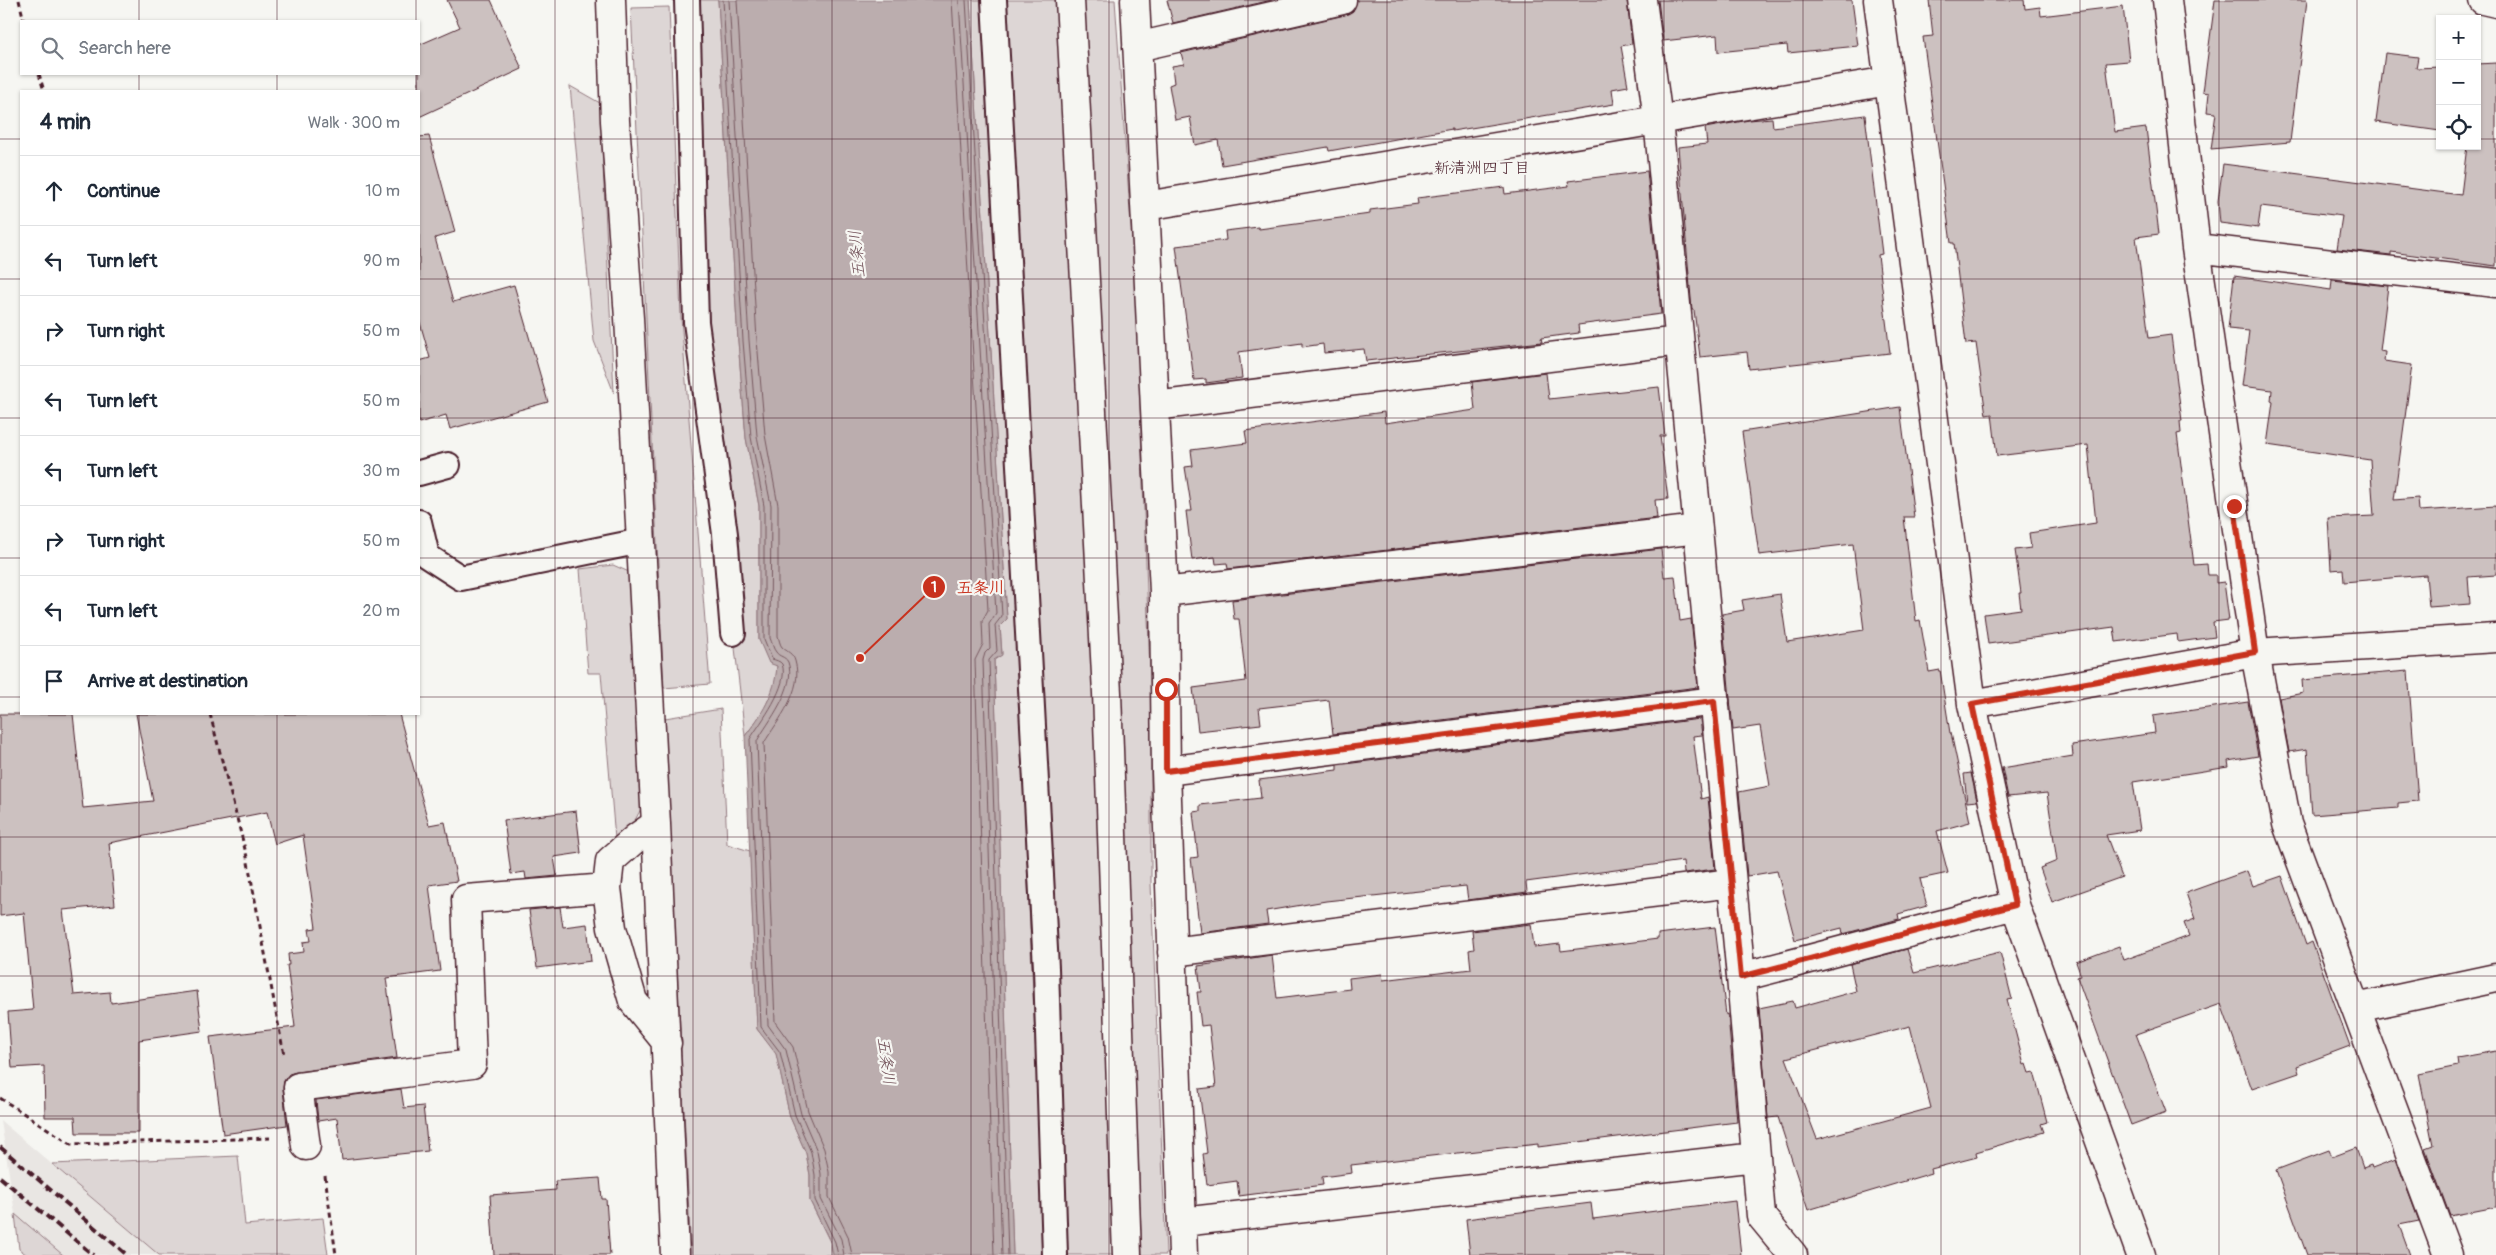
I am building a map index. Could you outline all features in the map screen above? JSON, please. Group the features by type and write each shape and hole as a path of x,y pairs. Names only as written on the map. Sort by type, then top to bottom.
{"street":[{"path":"612,0 615,121 629,318 656,824 675,1255"},
{"path":"1070,0 1106,684 1127,1255"},
{"path":"1135,0 1164,592 1166,771 1183,1255"},
{"path":"1137,47 1342,0"},
{"path":"1642,0 1658,120 1741,977 1762,1216 1793,1255"},
{"path":"1878,0 1972,704 2015,905 2141,1255"},
{"path":"2167,0 2196,248 2255,652 2287,824 2448,1255"},
{"path":"2483,0 2496,4"},
{"path":"1146,206 1889,81"},
{"path":"2196,248 2496,283"},
{"path":"1155,406 1679,340"},
{"path":"1164,592 1698,529"},
{"path":"1972,704 2255,652 2496,638"},
{"path":"1166,771 1714,701"},
{"path":"656,824 636,838 610,861 607,888 612,928 633,1001 667,1043"},
{"path":"1172,952 1732,883"},
{"path":"306,1146 298,1087 472,1064 466,899 607,888"},
{"path":"1741,977 2015,905"},
{"path":"2356,1008 2496,978"},
{"path":"1182,1222 1756,1157"}],"lane":[{"path":"687,0 696,322 725,534 733,633"},
{"path":"994,0 1046,968 1055,1255"},
{"path":"420,473 448,465"},
{"path":"420,526 427,556 461,578 641,541"}],"path":[{"path":"18,0 24,20"},
{"path":"39,75 44,90"},
{"path":"210,715 247,857 287,1072 298,1087"},
{"path":"0,1098 71,1144 292,1137 306,1146 325,1174 336,1255"}],"shaded area":[{"path":"697,0 718,0 738,341 746,438 759,506 759,640 777,666 776,683 763,712 745,736 735,648 743,634 742,579 709,325"},
{"path":"970,0 981,0 1019,687 1045,1255 1013,1255 994,660 1002,654 1000,626 1007,619"},
{"path":"1002,0 1056,0 1096,706 1113,1255 1063,1255"},
{"path":"1083,0 1115,0 1136,296 1151,700 1151,884 1166,1255 1142,1255 1121,710"},
{"path":"669,7 681,318 710,684 664,688 631,8"},
{"path":"570,86 600,103 614,393 594,341"},
{"path":"613,565 629,572 642,807 633,824 615,839 601,673 588,673 580,569"},
{"path":"721,709 727,844 750,851 757,1029 776,1053 790,1117 806,1153 810,1175 810,1201 831,1244 833,1255 691,1255 665,718"},
{"path":"1,1121 159,1255 63,1255 15,1214"},
{"path":"238,1156 245,1225 323,1218 328,1255 159,1255 52,1164"},
{"path":"15,1214 63,1255 27,1255 19,1249"}],"water":[{"path":"718,0 970,0 1007,619 1000,626 1002,655 994,660 1013,1255 833,1255 831,1243 810,1201 810,1175 806,1153 790,1117 776,1054 757,1029 745,736 767,703 774,686 777,666 769,663 759,640 759,506 746,438 738,341"}],"building":[{"path":"447,0 491,0 522,69 420,117 420,45 460,27"},
{"path":"1167,0 1272,0 1173,23"},
{"path":"1357,0 1627,0 1632,44 1621,46 1628,86 1612,89 1614,104 1452,131 1452,129 1329,151 1328,147 1222,165 1218,140 1195,145 1190,117 1175,120 1169,85 1174,83 1172,66 1184,64 1181,53 1345,15 1353,11"},
{"path":"1658,0 1852,0 1858,46 1788,53 1787,45 1718,52 1717,35 1663,41"},
{"path":"1929,0 2024,0 2025,9 2040,7 2041,16 2123,6 2129,61 2106,63 2115,132 2146,128 2159,234 2136,237 2149,338 2171,335 2182,421 2180,421 2181,433 2177,434 2194,565 2207,564 2208,575 2216,575 2216,583 2224,582 2229,620 2213,622 2215,637 2178,642 2177,634 2116,642 2114,627 1988,644 1984,614 2021,609 2019,593 2021,593 2015,550 2031,548 2029,533 2096,523 2088,445 1997,456 1992,414 1986,415 1976,343 1966,344 1954,243 1951,243 1923,37 1933,36"},
{"path":"2215,0 2307,0 2290,142 2211,149 2216,113 2207,112 2209,93 2203,92"},
{"path":"2385,53 2418,57 2416,68 2436,67 2436,130 2376,122"},
{"path":"2496,63 2496,266 2391,252 2391,255 2337,249 2342,216 2261,206 2258,228 2220,223 2218,201 2223,164 2461,195 2467,150 2481,150 2481,64"},
{"path":"1865,115 1882,254 1878,255 1890,353 1749,369 1747,352 1700,357 1694,310 1692,310 1678,147 1707,144 1705,128 1749,120 1772,118 1773,127"},
{"path":"429,136 455,232 435,238 453,302 514,285 548,402 450,429 446,415 420,423 420,361 430,358 420,323 420,137"},
{"path":"1647,171 1661,314 1578,325 1579,333 1541,338 1542,342 1366,361 1364,349 1324,353 1323,344 1302,347 1302,343 1239,352 1242,378 1206,383 1206,379 1194,380 1176,246 1226,240 1225,231 1258,227 1259,229 1370,214 1370,210 1418,204 1417,198 1504,187 1505,194 1569,186 1568,181"},
{"path":"2234,276 2331,290 2332,280 2388,286 2380,351 2385,352 2384,361 2412,365 2394,500 2418,498 2419,511 2496,506 2496,575 2468,577 2470,604 2429,607 2426,575 2344,582 2343,569 2331,570 2328,518 2374,516 2370,460 2267,445 2273,402 2271,401 2272,390 2242,386 2249,331 2228,329"},
{"path":"1546,373 1549,399 1659,387 1665,436 1660,436 1668,499 1655,500 1657,518 1228,569 1227,563 1216,564 1215,557 1192,560 1186,511 1192,511 1185,467 1193,466 1191,450 1247,443 1245,431 1384,412 1385,423 1475,410 1472,382"},
{"path":"1900,407 1914,517 1904,517 1916,621 1920,620 1929,672 1940,670 1950,733 1970,822 1937,831 1948,873 1920,879 1927,906 1898,914 1899,919 1843,934 1842,928 1795,940 1777,871 1747,876 1739,792 1770,786 1760,726 1733,730 1722,614 1744,610 1742,600 1780,594 1787,642 1864,630 1853,544 1759,555 1742,432"},
{"path":"1661,549 1664,577 1675,576 1680,621 1691,619 1698,687 1333,734 1329,700 1259,708 1261,724 1198,731 1193,688 1246,681 1239,619 1234,619 1232,600"},
{"path":"2408,671 2418,801 2398,803 2398,808 2312,815 2307,749 2289,752 2279,698 2303,693 2302,680"},
{"path":"2248,702 2258,756 2228,761 2229,767 2133,782 2140,830 2106,835 2122,877 2052,902 2040,868 2057,861 2047,793 2008,797 2002,768 2073,756 2072,745 2155,733 2153,716"},
{"path":"0,714 73,715 83,808 153,801 136,715 399,715 429,825 445,822 457,881 429,885 440,971 386,978 397,1058 289,1074 284,1081 283,1089 287,1125 223,1134 210,1037 295,1027 287,965 289,965 288,954 304,952 303,942 311,941 309,929 316,928 303,835 275,844 267,812 109,843 115,905 63,910 74,995 110,992 111,1003 197,991 202,1031 139,1040 139,1133 76,1133 75,1117 45,1117 44,1066 12,1068 8,1012 33,1010 24,913 0,916"},
{"path":"1700,719 1702,735 1693,736 1701,799 1708,797 1715,869 1684,873 1683,861 1526,882 1527,892 1468,900 1466,886 1326,901 1266,911 1268,924 1200,933 1191,858 1198,857 1193,812 1200,811 1200,805 1261,798 1259,780 1337,770 1337,765"},
{"path":"1971,773 1977,801 1967,802 1964,774"},
{"path":"576,811 581,853 554,857 557,876 526,879 525,872 511,874 504,820"},
{"path":"2247,871 2253,886 2282,876 2306,945 2312,942 2350,1046 2297,1066 2299,1073 2252,1089 2221,1004 2136,1034 2166,1112 2131,1125 2077,977 2081,976 2076,962 2119,946 2124,960 2189,936 2184,923 2195,919 2186,893"},
{"path":"560,907 563,927 587,924 591,961 537,968 529,910"},
{"path":"1531,924 1534,947 1560,944 1561,951 1658,939 1658,934 1715,927 1726,1015 1728,1014 1737,1122 1538,1147 1538,1144 1351,1165 1352,1173 1322,1177 1323,1185 1239,1196 1237,1181 1207,1185 1203,1154 1207,1153 1199,1089 1216,1087 1209,1025 1201,1026 1197,992 1201,992 1198,966 1272,955 1277,998 1350,989 1349,978 1382,974 1383,980 1471,969 1469,950 1474,949 1472,931"},
{"path":"1907,949 1914,973 2000,952 2012,999 2007,1000 2024,1065 2026,1064 2029,1073 2034,1072 2047,1122 2041,1124 2044,1132 1976,1152 1977,1157 1931,1169 1932,1173 1808,1210 1778,1117 1768,1118 1759,1008 1793,1001 1795,1008 1856,991 1850,964","holes":["1910,1026 1931,1108 1817,1139 1786,1058"]},
{"path":"2496,1051 2496,1207 2450,1216 2425,1148 2433,1145 2419,1074 2458,1066 2457,1058"},
{"path":"401,1089 404,1108 423,1106 428,1151 342,1160 337,1118 318,1121 316,1100"},
{"path":"2356,1148 2363,1168 2371,1165 2372,1168 2396,1159 2419,1221 2399,1225 2410,1255 2307,1255 2276,1170 2329,1150 2332,1157"},
{"path":"600,1178 602,1199 606,1199 610,1255 494,1255 490,1195 556,1190 555,1181"},
{"path":"1735,1201 1741,1255 1470,1255 1466,1219 1591,1203 1593,1219"}],"railway":[{"path":"0,1147 127,1255"},
{"path":"0,1177 93,1255"}],"place":[{"name":"五条川","path":"860,658"}],"district":[{"name":"新清洲四丁目","path":"1482,167"}],"route":[{"path":"1166,689 1166,771 1714,701 1741,977 2015,905 1972,704 2255,652 2234,506"}]}
